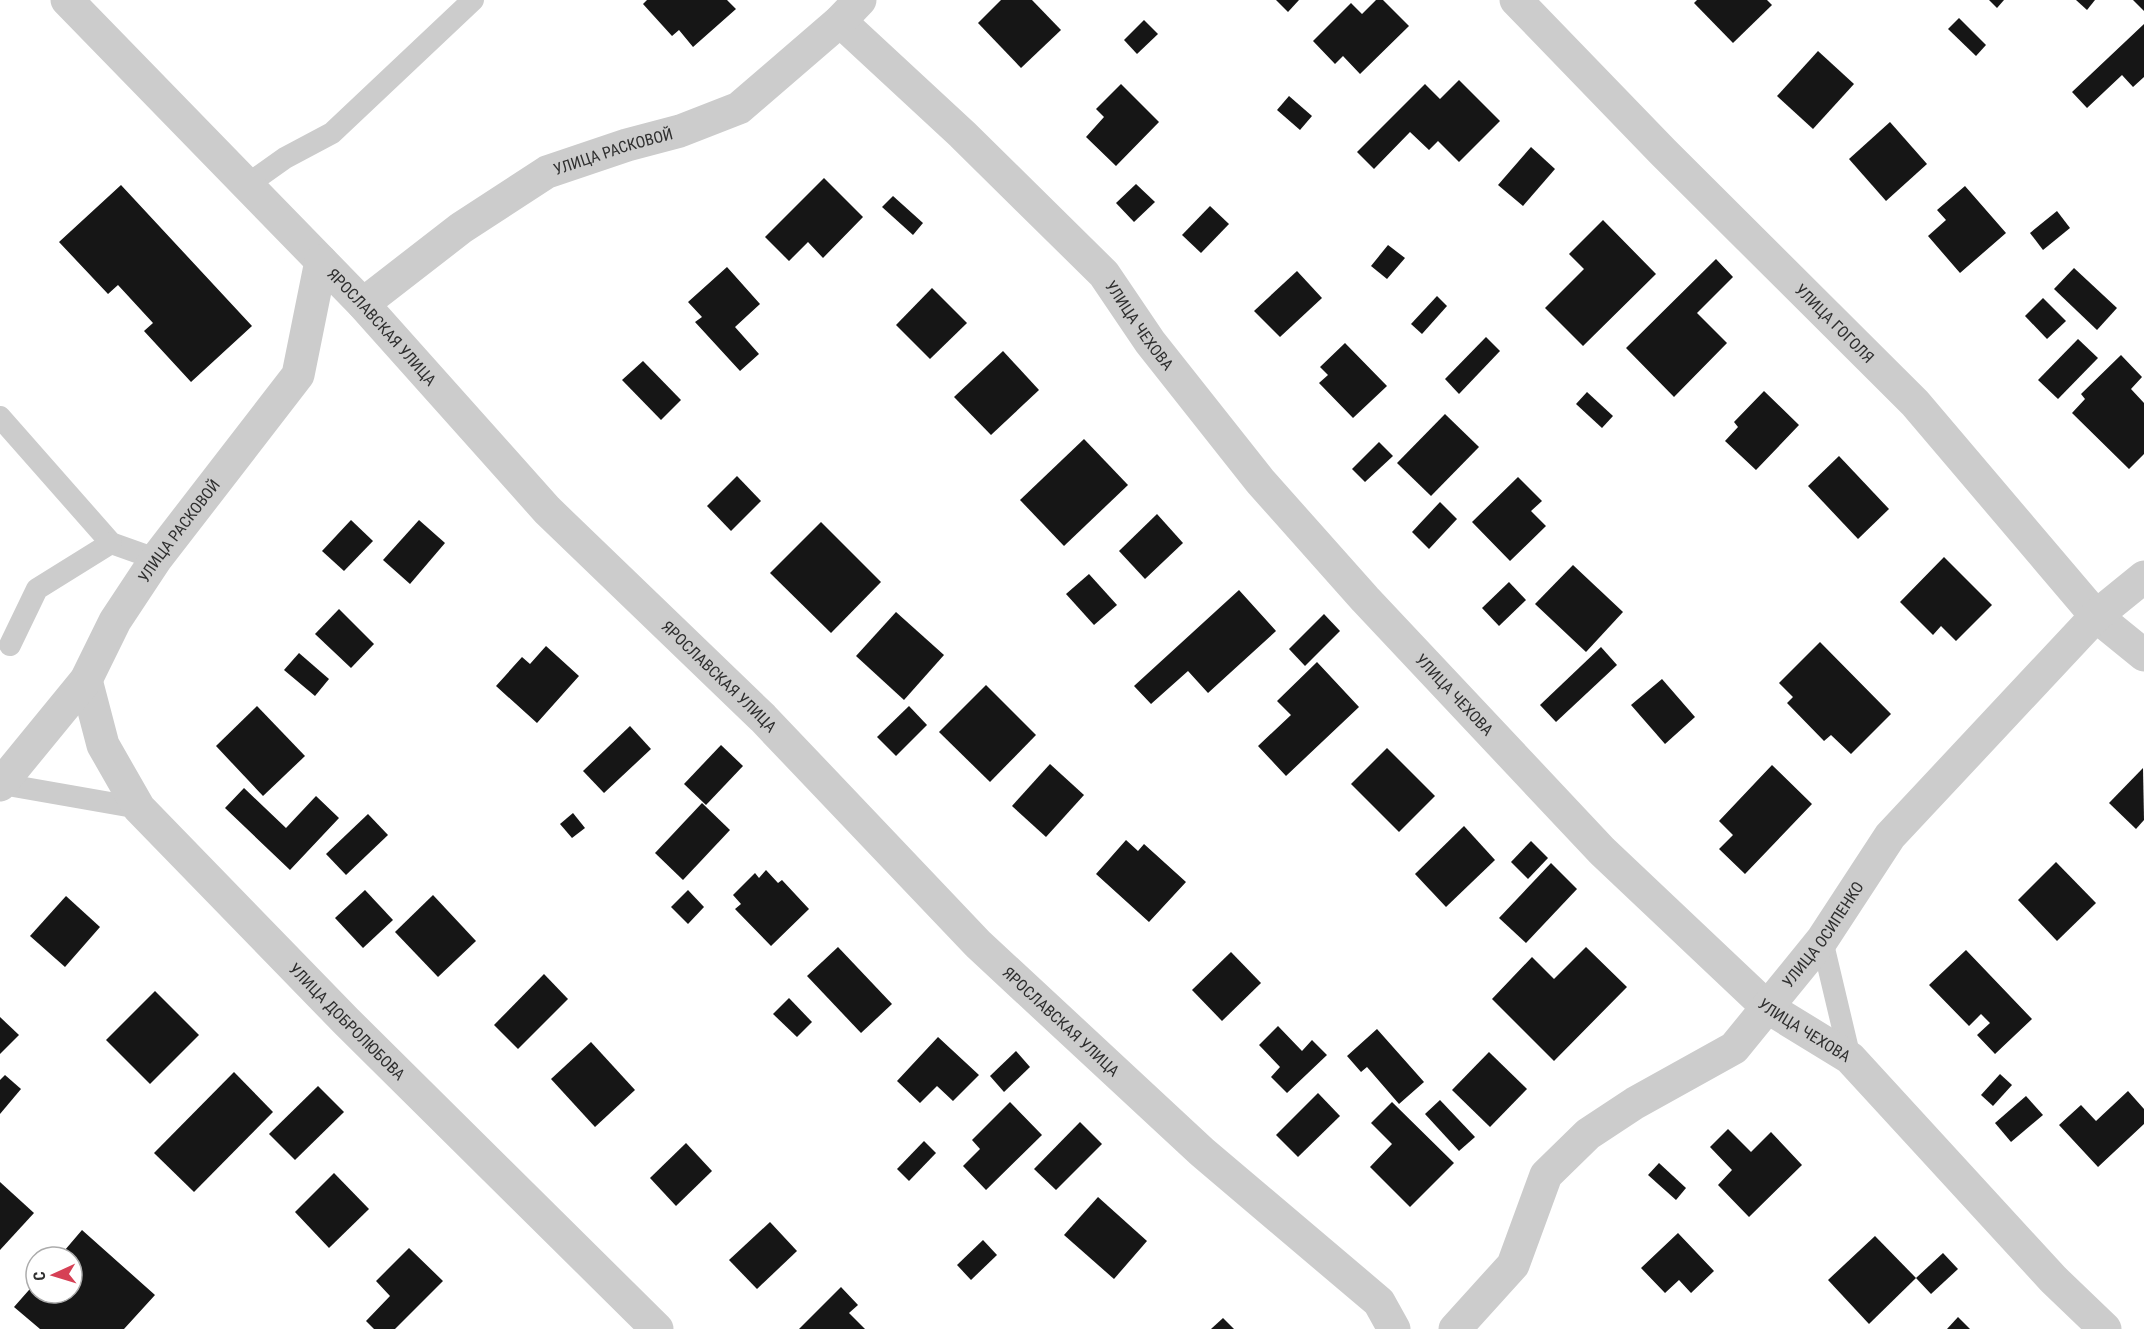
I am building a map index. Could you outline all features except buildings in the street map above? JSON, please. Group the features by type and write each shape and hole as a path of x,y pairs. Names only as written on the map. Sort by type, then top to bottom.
{"street":[{"name":"ЯРОСЛАВСКАЯ УЛИЦА","path":"67,0 363,304 547,510 763,718 978,944 1202,1152 1379,1302 1394,1329"},
{"name":"УЛИЦА ГОГОЛЯ","path":"1516,0 1663,152 1915,403 2096,616 2144,655"},
{"name":"УЛИЦА РАСКОВОЙ","path":"363,304 461,228 548,172 627,145 680,131 739,108 850,10"},
{"name":"УЛИЦА ЧЕХОВА","path":"850,10 962,134 1104,274 1150,342 1260,481 1365,599 1602,851 1767,1007 1850,1058 2053,1279 2105,1329"},
{"name":"УЛИЦА РАСКОВОЙ","path":"1,785 86,680 115,621 156,559 298,375 321,261"},
{"name":"УЛИЦА ОСИПЕНКО","path":"1455,1329 1513,1265 1546,1174 1588,1134 1635,1102 1734,1048 1822,940 1890,836 2096,616 2144,577"},
{"name":"УЛИЦА ДОБРОЛЮБОВА","path":"86,680 103,745 139,808 346,1021 657,1329"}],"lane":[{"path":"247,185 285,158 332,134 473,0"},
{"path":"0,417 111,543 156,559"},
{"path":"10,645 37,589 111,543"},
{"path":"1,785 139,808"},
{"path":"1822,940 1850,1058"}]}
